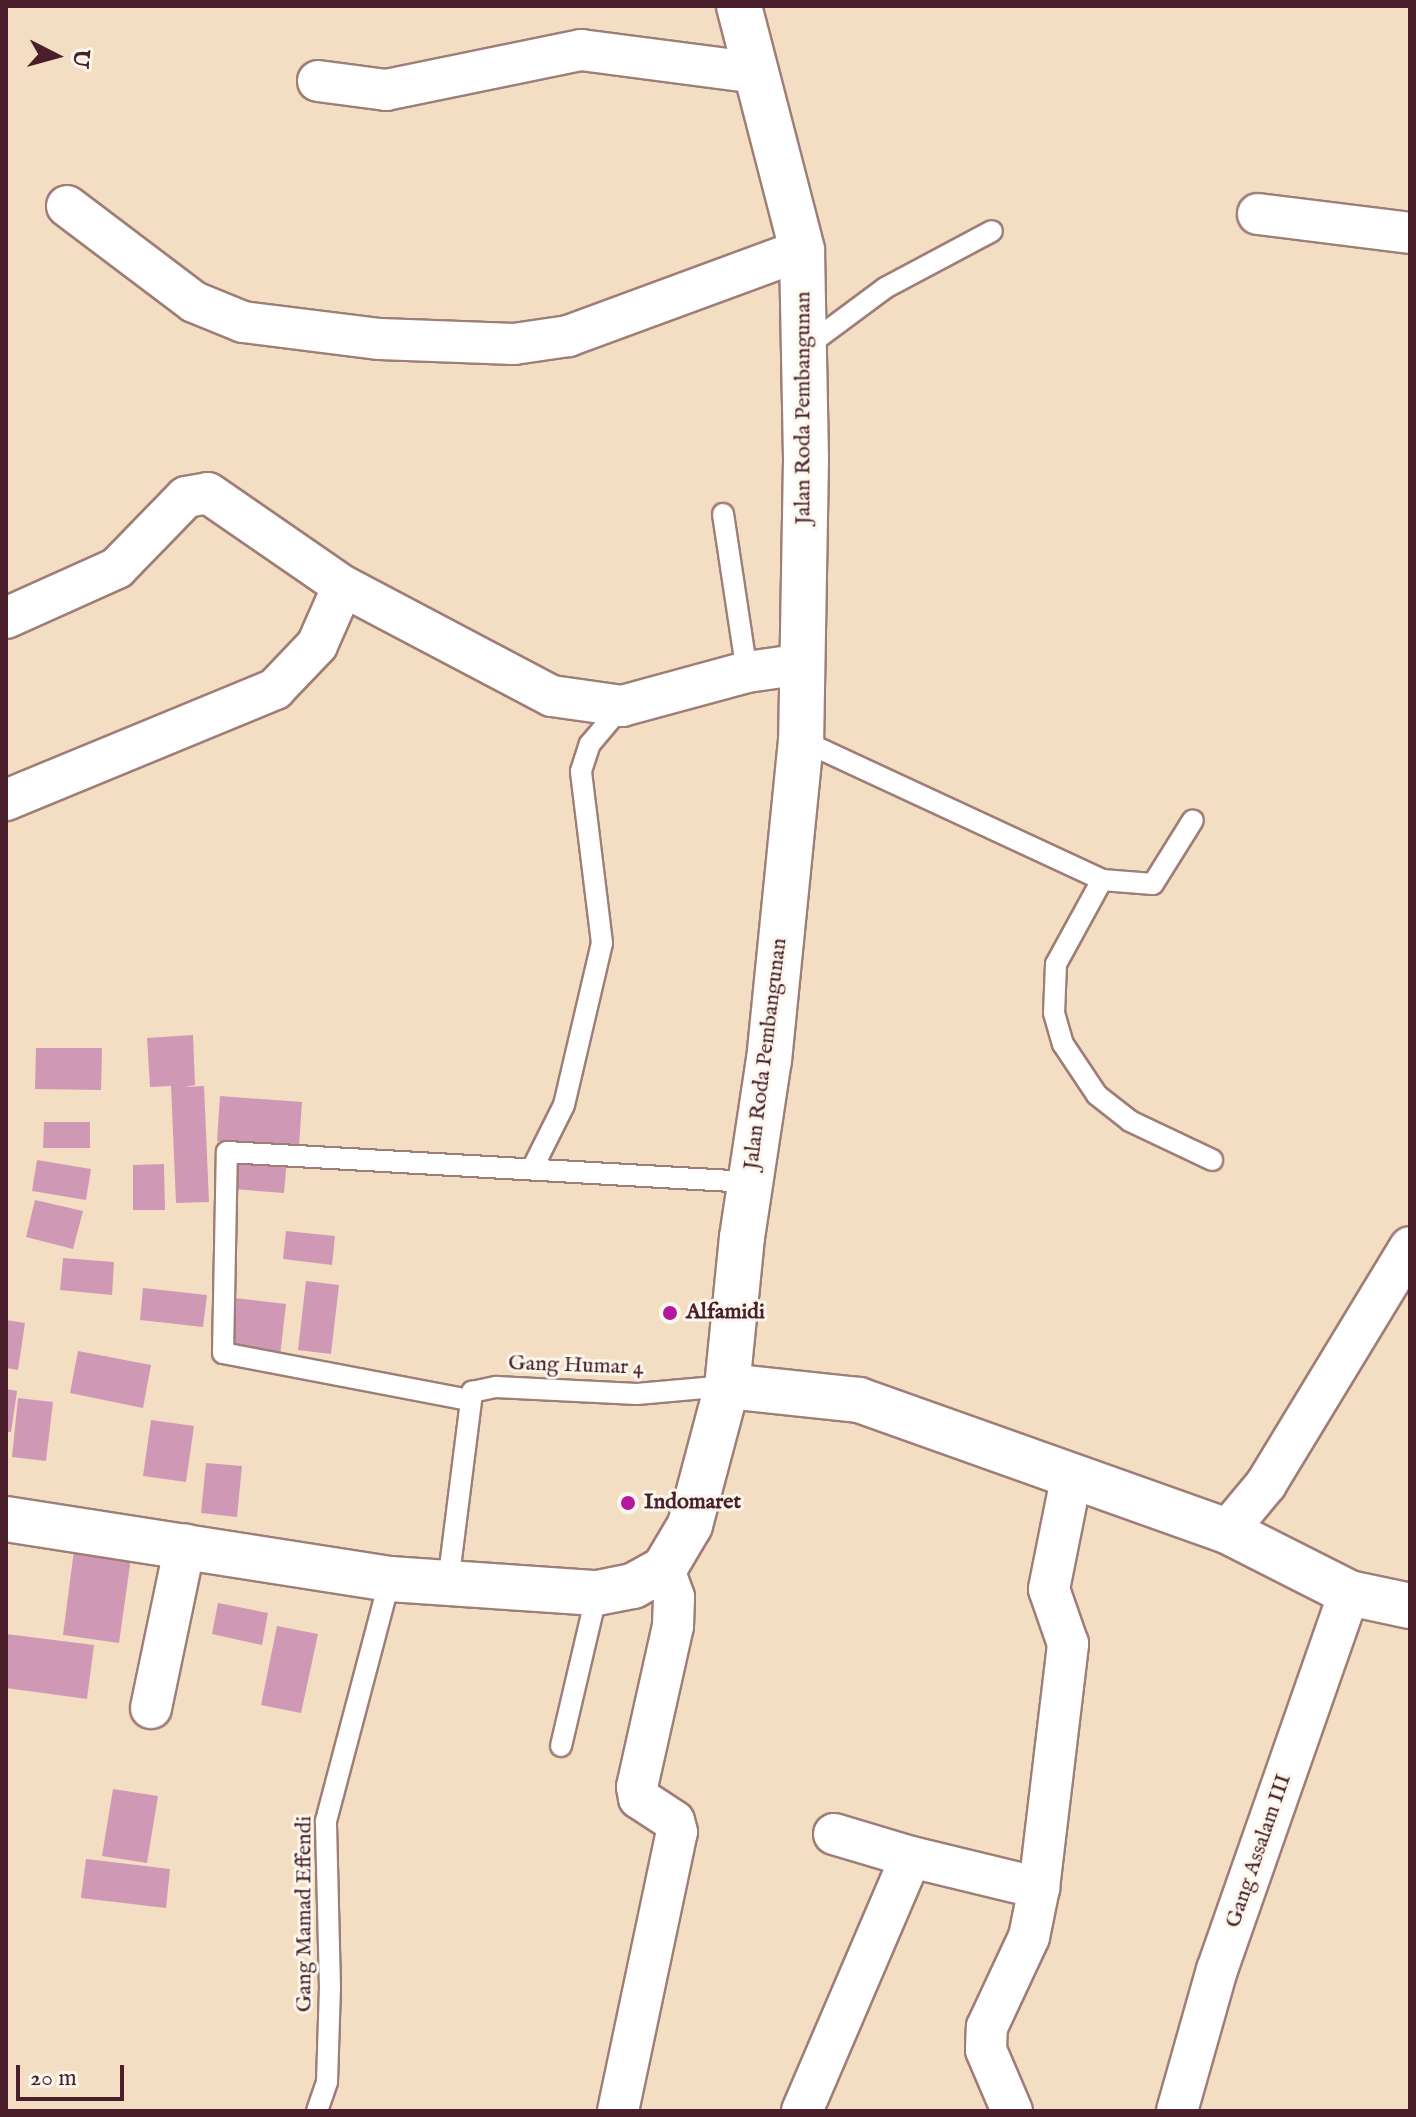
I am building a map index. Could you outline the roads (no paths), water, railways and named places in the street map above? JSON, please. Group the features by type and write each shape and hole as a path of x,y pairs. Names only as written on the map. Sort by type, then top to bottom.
{"street":[{"name":"Jalan Roda Pembangunan","path":"664,1569 690,1525 727,1386 749,1182 769,1059 801,740 807,346 802,250 739,6"},
{"path":"318,81 386,90 581,50 757,73"},
{"path":"67,206 194,302 243,322 380,339 514,344 568,336 802,250"},
{"path":"1258,214 1410,233"},
{"path":"6,618 117,568 186,497 208,493 343,586 552,696 622,706 747,672 803,664"},
{"path":"6,800 275,689 317,645 343,586"},
{"path":"1227,1531 1266,1484 1410,1247"},
{"path":"727,1386 859,1400 1227,1531 1349,1593 1410,1606"},
{"path":"1012,2111 986,2050 987,2027 1029,1937 1039,1888 1068,1644 1049,1589 1072,1474"},
{"path":"6,1519 390,1579 597,1593 633,1586 664,1569 674,1597 673,1626 637,1787 639,1798 666,1814 677,1832 618,2111"},
{"path":"151,1708 185,1545"},
{"name":"Gang Assalam III","path":"1177,2111 1217,1970 1349,1593"},
{"path":"834,1834 911,1857 1039,1888"},
{"path":"802,2111 911,1857"}],"lane":[{"path":"807,346 885,288 992,231"},
{"path":"723,514 747,672"},
{"path":"533,1167 564,1105 602,943 581,771 590,744 622,706"},
{"path":"801,740 1102,880 1153,884 1193,820"},
{"path":"1102,880 1056,964 1054,1013 1063,1044 1097,1095 1130,1121 1212,1160"},
{"path":"448,1583 469,1400 223,1353 227,1152 533,1167 749,1182"},
{"name":"Gang Humar 4","path":"469,1400 472,1392 496,1387 624,1394 727,1386"},
{"name":"Gang Mamad Effendi","path":"317,2111 327,2082 330,1988 326,1821 390,1579"},
{"path":"561,1746 597,1593"}],"place":[{"name":"Alfamidi","path":"670,1313"},
{"name":"Indomaret","path":"628,1503"}]}
